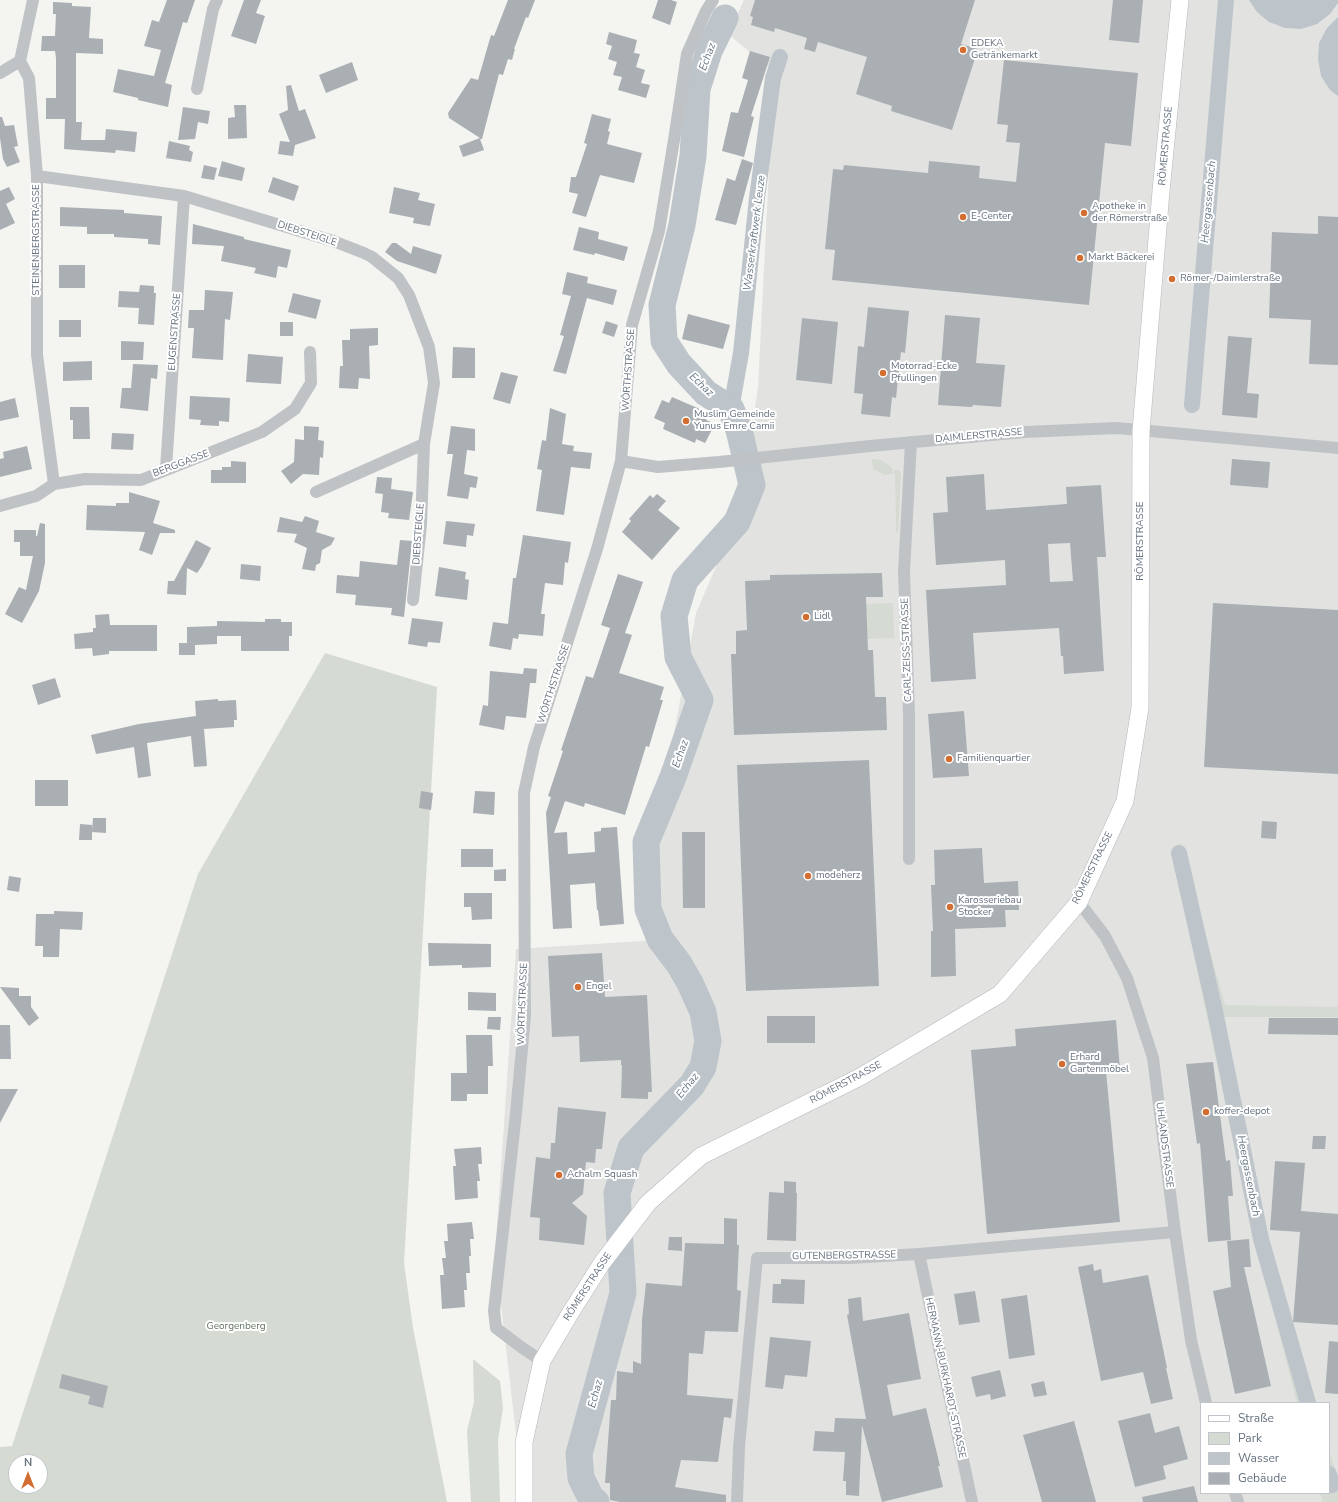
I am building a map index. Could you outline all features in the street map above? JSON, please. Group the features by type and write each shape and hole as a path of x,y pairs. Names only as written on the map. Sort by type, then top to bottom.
{"main road":[{"name":"RÖMERSTRASSE","path":"524,1502 524,1442 542,1361 570,1312 602,1263 648,1203 701,1156 860,1077 1000,994 1079,902 1125,801 1140,708 1141,431 1161,191 1180,0"}],"street":[{"path":"0,73 20,61 33,0"},
{"path":"197,89 213,9 217,0"},
{"name":"WÖRTHSTRASSE","path":"542,1361 521,1348 496,1328 494,1311 516,1113 524,1016 524,793 534,746 597,549 621,461 632,325 659,231 687,54 706,11 713,0"},
{"name":"STEINENBERGSTRASSE","path":"20,61 29,78 37,176 37,355 54,484"},
{"name":"DIEBSTEIGLE","path":"37,176 184,196 333,241 372,257 398,278 409,295 429,347 434,383 424,444 421,525 413,600"},
{"name":"EUGENSTRASSE","path":"166,469 184,196"},
{"name":"BERGGASSE","path":"0,506 36,496 54,484 85,479 140,480 262,432 295,409 311,383 310,352"},
{"name":"DAIMLERSTRASSE","path":"621,461 658,467 1025,432 1117,428 1338,448"},
{"name":"CARL-ZEISS-STRASSE","path":"909,859 909,714 904,572 911,442"},
{"path":"316,492 424,444"},
{"name":"UHLANDSTRASSE","path":"1079,902 1105,936 1127,978 1154,1058 1175,1232 1191,1340 1206,1402"},
{"name":"GUTENBERGSTRASSE","path":"737,1502 738,1446 757,1258 850,1258 919,1254 1175,1232"},
{"name":"HERMANN-BURKHARDT-STRASSE","path":"919,1254 972,1502"}],"shaded area":[{"path":"744,0 1338,0 1338,1502 524,1502 495,1254 516,949 657,940 651,860 696,613 740,511 758,387 769,169 778,75 728,34"}],"green space":[{"path":"872,459 881,460 889,465 893,469 892,474 885,475 873,469"},
{"path":"895,470 899,470 901,474 898,532 896,532 895,474 893,473"},
{"path":"893,603 894,638 867,639 866,604"},
{"name":"Georgenberg","path":"325,653 437,687 404,1263 413,1328 447,1502 0,1502 0,1447 12,1446 198,874"},
{"path":"1180,843 1225,1005 1338,1007 1338,1017 1224,1017 1265,1232 1315,1402 1297,1402 1250,1220 1172,851"},
{"path":"473,1359 500,1381 503,1408 498,1440 500,1502 471,1502 467,1431 474,1402"},
{"path":"1330,1452 1338,1480 1338,1502 1323,1502 1320,1494 1330,1494"}],"water":[{"path":"1249,0 1338,0 1338,3 1330,14 1317,24 1301,29 1285,28 1269,22 1257,12"},
{"path":"1338,17 1338,96 1330,90 1321,76 1318,59 1319,43 1327,28"}],"building":[{"path":"167,0 195,0 187,23 183,22 165,83 172,85 168,107 113,92 118,69 154,76 161,50 144,46 152,20 159,22"},
{"path":"244,0 261,0 256,13 265,16 256,44 231,36"},
{"path":"508,0 535,0 528,18 526,17 514,49 512,60 508,59 503,75 499,74 482,139 480,139 484,150 463,157 459,146 480,138 449,118 448,113 471,78 478,80 491,35 494,36"},
{"path":"658,0 671,0 677,2 670,25 652,18"},
{"path":"755,0 975,0 961,44 978,49 952,130 891,111 892,106 856,94 867,57 818,42 815,52 804,49 807,38 775,28 774,32 751,25 753,17 750,16"},
{"path":"1113,0 1143,0 1139,43 1109,40"},
{"path":"53,2 72,3 72,6 91,7 89,38 103,39 103,54 76,53 76,122 82,122 81,140 105,140 106,129 137,132 135,152 116,150 115,153 64,149 65,119 46,119 46,98 56,98 56,58 55,51 41,51 42,36 55,36 56,14 53,14"},
{"path":"609,32 637,40 634,53 640,54 636,67 645,70 641,83 650,85 646,98 618,90 622,77 613,75 617,62 608,59 612,46 606,44"},
{"path":"750,51 770,57 751,116 754,117 744,157 722,151 731,112 738,113 748,80 742,78"},
{"name":"E-Center","path":"1004,60 1138,73 1131,146 1105,143 1089,305 832,280 835,250 825,249 833,169 843,170 844,165 928,173 929,161 980,166 979,178 1016,182 1020,143 1006,142 1008,125 997,124"},
{"path":"352,62 358,80 326,93 319,75"},
{"path":"291,85 299,111 305,109 316,138 295,145 293,156 278,154 280,141 290,142 279,114 288,110 286,86"},
{"path":"234,105 246,105 247,138 228,139 228,118 235,117"},
{"path":"183,107 210,111 208,124 198,122 195,139 178,140"},
{"path":"592,114 611,119 607,144 642,153 634,183 600,175 586,217 572,213 578,194 569,192 571,177 576,177 587,144 584,143"},
{"path":"0,117 2,117 5,126 14,125 18,146 14,147 20,162 7,167 3,159 0,138"},
{"path":"169,141 190,146 189,150 193,152 191,162 166,158"},
{"path":"742,159 753,163 736,225 715,220 727,178 735,181"},
{"path":"222,161 245,168 242,181 218,176"},
{"path":"204,165 217,168 214,180 201,178"},
{"path":"273,177 299,186 294,201 268,192"},
{"path":"9,187 15,199 6,204 15,223 0,230 0,191"},
{"path":"394,187 420,193 418,200 435,204 430,226 413,223 414,218 389,213"},
{"path":"60,207 124,210 124,213 162,216 160,245 148,244 148,239 114,237 114,234 87,234 87,227 60,226"},
{"path":"1318,216 1338,217 1338,365 1309,364 1311,320 1269,318 1272,232 1318,234"},
{"path":"193,224 244,237 244,239 291,250 287,268 278,266 276,278 254,273 256,268 221,261 224,246 192,244"},
{"path":"579,227 599,232 598,239 628,247 624,261 595,253 594,255 573,250"},
{"path":"392,243 396,243 411,254 413,246 442,255 436,274 397,261 385,252"},
{"path":"59,265 85,265 85,288 59,288"},
{"path":"567,272 588,277 587,283 617,290 613,305 587,298 566,374 553,371 564,336 560,335 571,296 562,294"},
{"path":"140,285 154,286 154,293 156,293 154,325 138,324 139,308 118,307 119,291 139,292"},
{"path":"205,290 233,292 230,320 225,319 223,360 192,358 194,328 188,328 189,310 204,310"},
{"path":"293,293 321,300 316,319 288,312"},
{"path":"868,307 909,311 905,353 901,352 896,398 892,397 890,417 861,414 863,394 854,393 858,346 864,347"},
{"path":"688,314 730,325 723,349 682,339"},
{"path":"945,315 980,318 976,363 1005,365 1001,407 938,405"},
{"path":"802,318 838,322 832,384 796,380"},
{"path":"59,320 81,320 81,337 59,337"},
{"path":"606,321 618,325 614,337 602,333"},
{"path":"280,322 293,322 293,336 280,336"},
{"path":"378,328 378,345 369,346 370,379 359,378 358,389 339,388 340,366 343,366 342,340 350,340 350,329"},
{"path":"1228,336 1252,338 1247,393 1259,394 1257,418 1222,415"},
{"path":"121,341 144,342 143,360 121,360"},
{"path":"453,347 475,348 475,378 452,378"},
{"path":"248,354 283,357 281,384 246,382"},
{"path":"92,361 92,380 63,381 63,362"},
{"path":"133,364 158,365 157,379 151,378 148,411 120,408 122,388 131,388"},
{"path":"501,372 518,376 510,404 493,399"},
{"path":"190,396 230,398 229,422 219,421 219,426 200,425 201,420 189,419"},
{"name":"Muslim Gemeinde Yunus Emre Camii","path":"672,397 709,413 706,420 715,424 705,443 696,439 695,443 663,429 665,423 654,418 662,400 669,403"},
{"path":"15,398 19,417 0,421 0,402"},
{"path":"70,407 89,407 90,439 73,439 73,420 70,420"},
{"path":"550,408 566,414 562,444 574,446 573,451 592,453 590,469 571,467 564,515 536,511 542,470 537,469 542,440 546,441"},
{"path":"304,426 319,427 318,440 324,441 323,458 320,457 319,475 303,474 291,484 281,471 294,462 295,439 304,440"},
{"path":"451,426 475,429 475,451 467,450 464,474 478,477 476,488 470,487 468,499 447,496 453,454 447,454"},
{"path":"112,433 134,434 133,450 111,449"},
{"path":"27,446 32,469 0,477 0,459 4,458 3,452"},
{"path":"1232,459 1270,462 1268,488 1230,485"},
{"path":"231,461 246,462 246,483 211,483 211,470 222,470 222,467 231,467"},
{"path":"984,474 986,510 1067,504 1066,487 1101,485 1106,557 1097,557 1104,671 1064,674 1059,628 973,633 976,679 931,682 926,590 1006,585 1005,560 936,565 933,513 948,512 946,477","holes":["1070,543 1073,581 1050,582 1048,544"]},
{"path":"377,477 392,478 391,489 413,492 409,520 388,518 389,513 381,512 383,494 375,493"},
{"path":"129,492 160,501 153,523 175,530 175,533 160,533 152,555 139,550 145,532 86,530 87,505 116,506 116,503 129,503"},
{"path":"657,494 666,501 658,510 680,528 652,560 622,532 631,521 629,519 650,495 653,498"},
{"path":"305,516 319,521 316,532 335,538 331,545 322,550 320,563 316,565 315,571 302,569 307,548 294,542 297,534 277,532 280,517 302,522"},
{"path":"446,521 475,524 473,536 467,535 466,547 443,544"},
{"path":"40,523 45,524 45,563 39,591 22,623 5,614 19,587 26,590 33,556 20,556 20,542 14,542 14,530 36,530 37,536"},
{"path":"523,535 571,542 568,563 565,562 563,585 545,583 541,614 545,614 543,636 519,634 518,639 513,638 511,650 489,646 493,622 508,624 513,578 516,578"},
{"path":"196,540 211,548 202,566 197,573 187,568 186,595 167,594 168,581 174,581"},
{"path":"400,540 412,541 404,617 391,615 392,608 355,605 356,595 336,593 337,575 359,577 360,561 397,565"},
{"path":"241,564 261,566 260,581 240,579"},
{"path":"439,567 466,572 465,579 469,580 467,600 435,596"},
{"path":"882,573 883,597 866,597 868,650 873,650 875,697 886,697 887,730 734,735 731,654 736,654 736,631 747,630 745,581 770,580 770,575"},
{"path":"618,574 643,582 625,633 632,635 619,673 664,687 660,700 663,700 649,747 646,746 625,815 585,803 584,807 565,801 554,833 567,832 568,854 595,852 594,832 601,831 601,828 617,827 624,924 600,926 595,883 570,885 572,928 553,929 546,813 551,797 548,796 563,751 561,750 586,676 593,678 610,628 601,625"},
{"path":"1213,603 1338,610 1338,774 1204,767"},
{"path":"109,614 110,625 157,625 157,651 109,651 109,654 93,656 92,648 75,649 74,634 93,632 93,628 96,628 95,615"},
{"path":"412,618 443,622 440,643 428,642 427,647 408,644"},
{"path":"265,619 281,619 281,622 292,622 292,636 289,636 289,651 241,651 241,636 217,636 217,644 195,645 195,655 179,655 179,643 187,643 187,627 217,626 217,621 265,622"},
{"path":"524,668 537,669 536,683 530,683 526,718 506,716 504,730 479,725 483,705 488,706 490,671 523,674"},
{"path":"55,678 61,697 38,705 32,685"},
{"path":"218,699 218,701 236,700 237,720 234,720 234,727 204,729 207,766 194,767 191,736 147,743 151,776 138,778 134,747 96,754 91,735 139,724 196,716 195,701"},
{"path":"964,711 969,776 933,778 928,714"},
{"name":"modeherz","path":"869,760 879,986 746,991 737,765"},
{"path":"35,780 68,780 68,806 35,806"},
{"path":"421,791 433,793 431,810 419,808"},
{"path":"475,791 495,792 494,815 473,813"},
{"path":"93,818 106,818 106,833 92,832 92,840 79,840 80,824 92,825 92,831"},
{"path":"1262,821 1277,822 1276,839 1261,838"},
{"path":"682,832 705,832 705,908 683,908"},
{"path":"982,848 984,883 1018,881 1019,910 1005,910 1006,927 955,929 956,976 931,977 931,931 933,931 931,885 935,885 934,850"},
{"path":"461,849 493,849 493,867 461,867"},
{"path":"506,869 506,881 494,881 494,870"},
{"path":"9,876 21,878 19,892 7,890"},
{"path":"464,893 492,893 492,919 472,920 471,907 464,907"},
{"path":"54,911 83,912 82,930 60,929 59,957 43,957 43,946 35,946 36,914 54,914"},
{"path":"428,943 491,944 491,967 462,968 462,965 429,966"},
{"path":"602,953 605,997 647,995 652,1092 648,1092 648,1099 621,1098 621,1060 580,1062 579,1036 552,1037 548,956"},
{"path":"0,987 19,988 19,996 31,996 31,1007 39,1018 29,1026"},
{"path":"468,992 496,993 496,1011 468,1010"},
{"path":"767,1016 815,1016 815,1043 767,1043"},
{"path":"488,1017 501,1017 500,1030 487,1029"},
{"path":"1269,1018 1338,1018 1338,1035 1268,1034"},
{"path":"1116,1020 1120,1070 1106,1071 1120,1222 987,1234 971,1050 1016,1046 1015,1029"},
{"path":"0,1025 10,1025 11,1059 0,1059"},
{"path":"466,1035 492,1035 493,1066 488,1066 488,1094 467,1094 467,1101 451,1101 451,1073 467,1073"},
{"path":"1213,1062 1226,1161 1230,1160 1233,1196 1228,1196 1231,1240 1208,1242 1200,1143 1197,1144 1186,1064"},
{"path":"0,1089 18,1089 0,1123"},
{"name":"Achalm Squash","path":"558,1107 606,1112 602,1149 596,1149 595,1163 586,1162 583,1194 572,1203 587,1216 584,1245 539,1240 540,1218 530,1217 536,1157 550,1159 551,1143 555,1143"},
{"path":"1313,1136 1326,1136 1325,1149 1312,1149"},
{"path":"481,1147 482,1164 478,1164 480,1181 477,1181 478,1198 455,1200 453,1166 456,1166 454,1149"},
{"path":"1275,1161 1305,1163 1301,1211 1338,1214 1338,1325 1293,1322 1300,1232 1270,1230"},
{"path":"784,1181 796,1182 796,1241 767,1240 769,1192 784,1193"},
{"path":"724,1218 737,1219 737,1245 739,1245 737,1290 741,1291 738,1332 705,1331 703,1354 689,1353 687,1395 733,1399 731,1418 724,1417 718,1462 681,1460 675,1487 726,1495 726,1502 620,1502 610,1500 610,1483 605,1483 611,1400 616,1400 617,1371 633,1373 633,1361 641,1364 642,1320 646,1283 682,1286 685,1243 724,1244"},
{"path":"472,1222 474,1239 470,1239 470,1273 466,1273 467,1290 464,1290 465,1307 442,1309 440,1275 444,1275 442,1258 446,1258 444,1241 448,1241 447,1224"},
{"path":"669,1237 682,1237 682,1251 668,1250"},
{"path":"1249,1239 1251,1267 1244,1267 1271,1386 1235,1394 1213,1291 1231,1287 1227,1241"},
{"path":"1093,1264 1094,1271 1101,1269 1103,1283 1148,1275 1173,1399 1151,1404 1143,1372 1101,1381 1078,1267"},
{"path":"781,1279 805,1280 804,1304 772,1303 773,1284 781,1284"},
{"path":"975,1291 980,1322 959,1325 954,1294"},
{"path":"1027,1295 1035,1355 1009,1359 1001,1299"},
{"path":"861,1297 863,1321 909,1313 921,1379 887,1385 893,1416 926,1408 940,1466 938,1466 943,1487 882,1502 862,1425 859,1496 846,1495 846,1481 843,1481 845,1452 813,1451 815,1431 834,1432 835,1418 866,1419 847,1315 849,1314 848,1299"},
{"path":"770,1337 811,1341 807,1377 785,1375 783,1389 765,1387"},
{"path":"1329,1341 1338,1342 1338,1394 1325,1393"},
{"path":"1000,1370 1006,1396 991,1400 990,1394 976,1397 971,1377"},
{"path":"62,1374 108,1386 103,1408 88,1404 90,1396 59,1388"},
{"path":"1044,1381 1047,1395 1034,1397 1031,1384"},
{"path":"1150,1413 1155,1433 1179,1426 1188,1459 1163,1466 1166,1479 1135,1487 1118,1421"},
{"path":"1074,1421 1096,1502 1042,1502 1023,1435"},
{"path":"1194,1486 1198,1502 1143,1502 1142,1497"}],"waterway":[{"name":"Heergassenbach","path":"1192,405 1226,0"},
{"name":"Echaz","path":"596,1502 591,1498 581,1478 579,1454 623,1293 617,1193 631,1148 692,1085 703,1067 708,1041 703,1012 690,983 679,964 660,939 648,909 646,842 673,777 700,700 678,657 674,616 685,580 737,522 752,485 739,430 731,409 706,393 679,364 664,341 662,305 682,225 693,156 697,89 709,51 725,18"},
{"name":"Wasserkraftwerk Leuze","path":"731,409 741,353 757,198 773,78 780,57"},
{"name":"Heergassenbach","path":"1179,853 1215,1011 1261,1239 1308,1402"},
{"name":"Heergassenbach","path":"1330,1478 1332,1485"}],"place":[{"name":"EDEKA Getränkemarkt","path":"963,50"},
{"name":"Apotheke in der Römerstraße","path":"1084,213"},
{"name":"E-Center","path":"963,217"},
{"name":"Markt Bäckerei","path":"1080,258"},
{"name":"Römer-/Daimlerstraße","path":"1172,279"},
{"name":"Motorrad-Ecke Pfullingen","path":"883,373"},
{"name":"Muslim Gemeinde Yunus Emre Camii","path":"686,421"},
{"name":"Lidl","path":"806,617"},
{"name":"Familienquartier","path":"949,759"},
{"name":"modeherz","path":"808,876"},
{"name":"Karosseriebau Stocker","path":"950,907"},
{"name":"Engel","path":"578,987"},
{"name":"Erhard Gartenmöbel","path":"1062,1064"},
{"name":"koffer-depot","path":"1206,1112"},
{"name":"Achalm Squash","path":"559,1175"}]}
